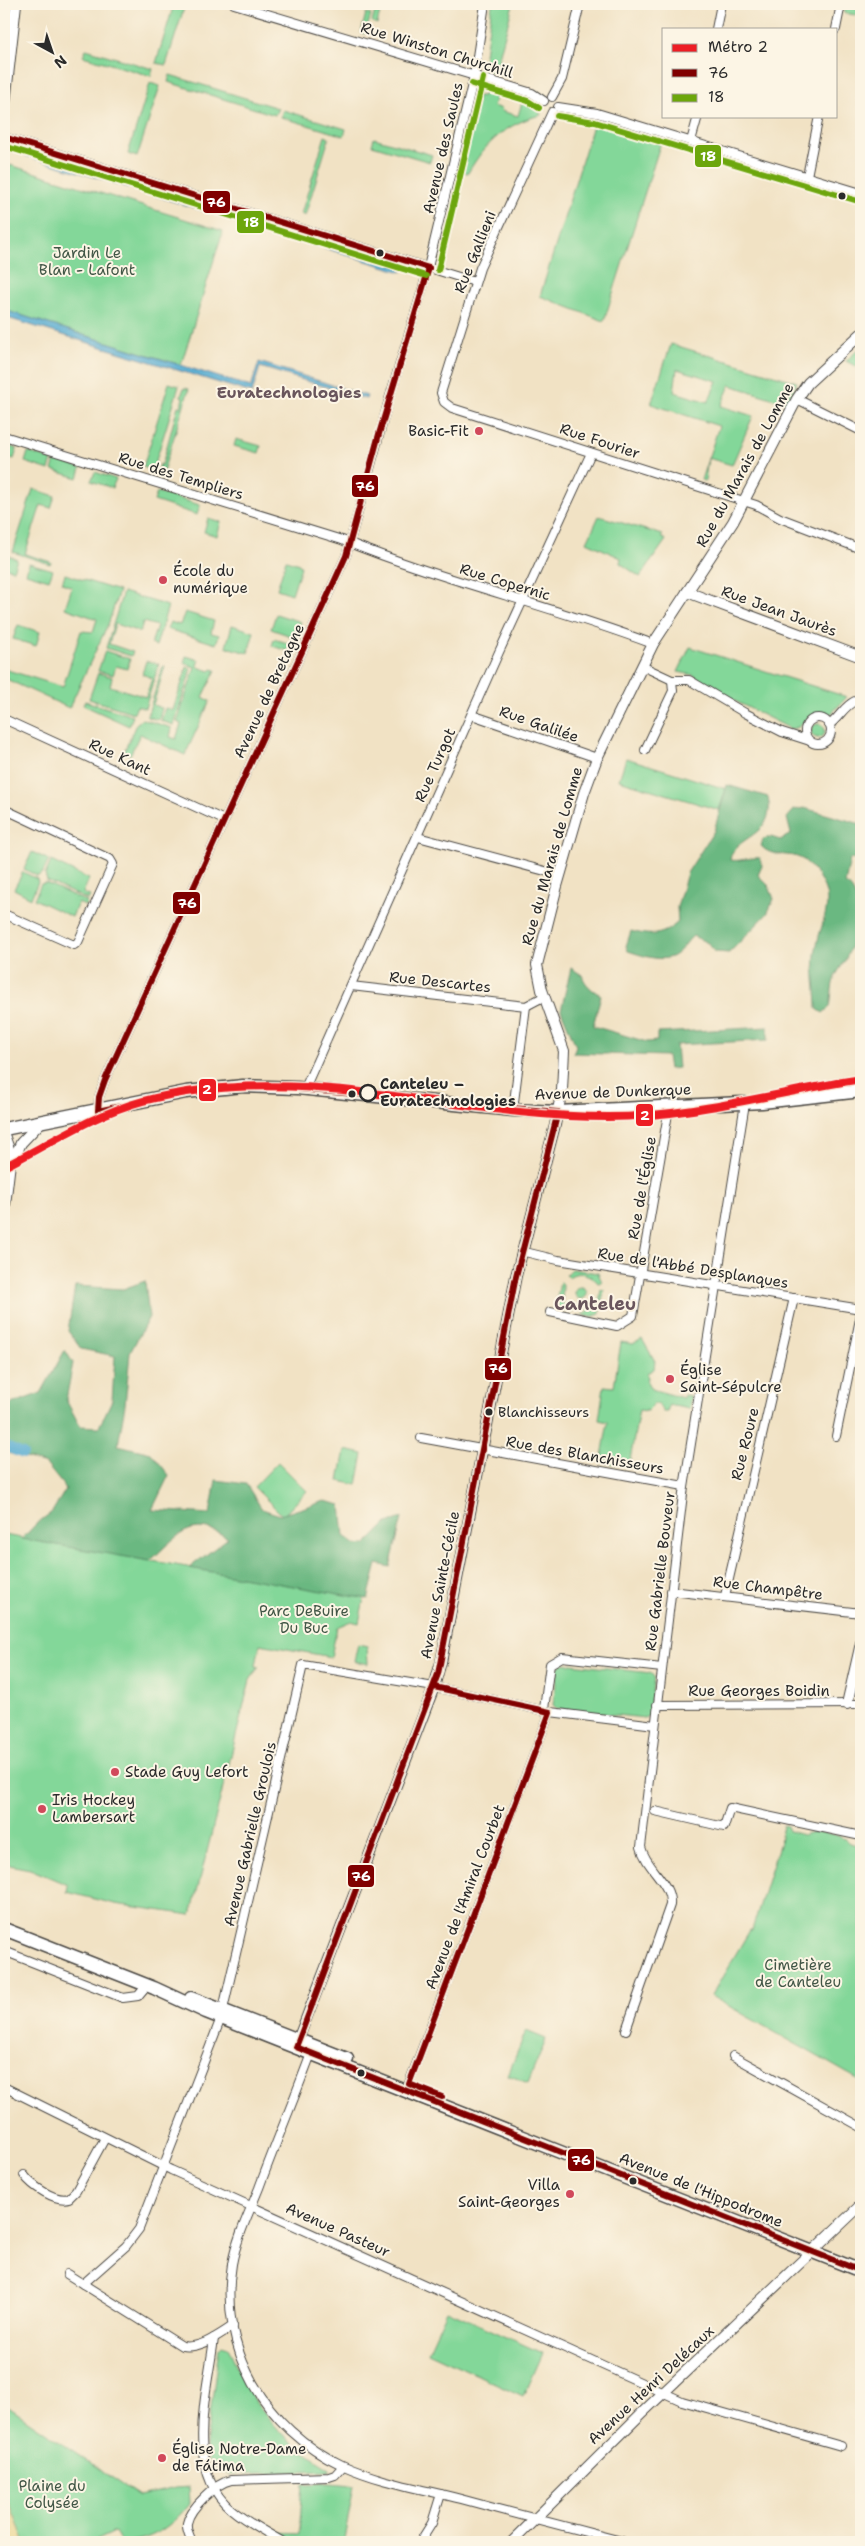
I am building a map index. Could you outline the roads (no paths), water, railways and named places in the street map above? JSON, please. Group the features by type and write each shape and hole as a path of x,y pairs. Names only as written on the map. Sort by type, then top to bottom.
{"main road":[{"name":"Avenue de Dunkerque","path":"4,1129 214,1088 263,1086 305,1088 513,1110 558,1112 746,1103 861,1091"},
{"name":"Avenue de Dunkerque","path":"838,1093 861,1087"},
{"name":"Avenue de l'Hippodrome","path":"4,1929 167,1993 194,1998 222,2014 816,2250 861,2272"},
{"name":"Avenue de l'Hippodrome","path":"816,2250 861,2264"}],"street":[{"path":"4,112 16,4"},
{"name":"Rue Winston Churchill","path":"234,4 532,93 544,101"},
{"name":"Avenue des Saules","path":"428,268 474,76 486,4"},
{"path":"580,4 562,79 552,97 544,101 545,110 586,110 861,193"},
{"path":"716,28 721,4"},
{"path":"836,28 841,4"},
{"path":"552,97 558,102 555,110"},
{"name":"Rue Gallieni","path":"448,406 441,393 475,282 555,110"},
{"path":"691,141 697,118"},
{"path":"807,176 819,118"},
{"path":"4,137 475,282"},
{"name":"Avenue de Bretagne","path":"98,1111 99,1097 105,1080 350,543 379,434 428,268"},
{"name":"Rue du Marais de Lomme","path":"558,1112 564,1051 544,996 537,965 584,793 597,758 652,644 720,543 797,399 808,383 861,334"},
{"path":"797,399 861,431"},
{"name":"Rue Fourier","path":"448,406 744,501 861,549"},
{"name":"Rue des Templiers","path":"4,436 350,543"},
{"name":"Rue Turgot","path":"305,1088 522,602 591,453"},
{"name":"Rue Copernic","path":"350,543 361,549 652,644"},
{"name":"Rue Jean Jaurès","path":"687,592 861,657"},
{"path":"642,666 672,680 689,680 782,732 810,742 818,744 826,741 831,734 829,725 819,719 808,723 806,735 810,742"},
{"path":"645,750 673,691 672,680"},
{"path":"829,725 838,719 850,704 855,701 861,703"},
{"name":"Rue Galilée","path":"472,715 597,758"},
{"name":"Rue Kant","path":"4,719 224,820"},
{"path":"4,810 110,858 113,864 78,942 74,945 4,914"},
{"path":"418,837 560,876"},
{"name":"Rue Descartes","path":"351,986 526,1006"},
{"path":"513,1110 526,1006 544,996"},
{"name":"Rue Gabrielle Bouveur","path":"626,2030 670,1900 668,1892 645,1859 642,1847 657,1705 684,1486 746,1103"},
{"name":"Rue de l'Église","path":"550,1312 617,1326 633,1316 669,1108"},
{"name":"Avenue Sainte-Cécile","path":"297,2043 434,1687 444,1649 521,1251 558,1112"},
{"path":"4,1207 11,1169 21,1142 41,1122"},
{"path":"4,1135 10,1150 11,1169"},
{"name":"Rue de l'Abbé Desplanques","path":"521,1251 640,1273 861,1309"},
{"name":"Rue Roure","path":"725,1596 794,1298"},
{"path":"836,1436 861,1314"},
{"name":"Rue des Blanchisseurs","path":"422,1438 684,1486"},
{"name":"Rue Champêtre","path":"671,1591 861,1613"},
{"path":"847,1704 861,1643"},
{"name":"Avenue de l'Amiral Courbet","path":"407,2087 547,1711 550,1664 562,1657 662,1668"},
{"name":"Avenue Gabrielle Groulois","path":"83,2284 120,2252 136,2235 222,2014 303,1665 434,1687"},
{"path":"434,1687 547,1711 655,1725"},
{"name":"Rue Georges Boidin","path":"657,1705 861,1704"},
{"path":"655,1811 724,1827 730,1808 861,1836"},
{"path":"4,1951 123,1998 138,1996 147,1985"},
{"path":"313,2049 251,2206 239,2238 232,2265 230,2304 233,2326 250,2378 272,2411 304,2443 343,2466 441,2494 625,2542"},
{"path":"733,2056 861,2127"},
{"name":"Avenue Pasteur","path":"4,2087 164,2166 664,2393 695,2406 841,2446"},
{"path":"24,2175 33,2185 58,2198 69,2198 76,2191 105,2138"},
{"name":"Avenue Henri Delécaux","path":"512,2542 664,2393 861,2206"},
{"path":"67,2274 182,2346 198,2345 233,2326"},
{"path":"214,2338 201,2443 203,2464 214,2487 232,2510 283,2542"},
{"path":"192,2542 187,2528 188,2520 214,2487 231,2480 329,2477 335,2475 343,2466"},
{"path":"420,2542 432,2523 441,2494"}],"water":[{"path":"27,153 403,268 402,272 26,156"},
{"path":"4,310 251,387 259,362 367,396 366,399 260,367 252,393 4,317"}],"waterway":[{"path":"4,1446 23,1454"}],"metro line":[{"name":"2","path":"4,1167 72,1130 107,1114 143,1101 201,1090 260,1086 318,1088 550,1115 608,1117 672,1113 861,1079"}],"place":[{"name":"Basic-Fit","path":"479,431"},
{"name":"École du numérique","path":"163,580"},
{"name":"Canteleu – Euratechnologies","path":"368,1093"},
{"name":"Église Saint-Sépulcre","path":"670,1379"},
{"name":"Blanchisseurs","path":"489,1412"},
{"name":"Stade Guy Lefort","path":"115,1772"},
{"name":"Iris Hockey Lambersart","path":"42,1809"},
{"name":"Villa Saint-Georges","path":"570,2194"},
{"name":"Église Notre-Dame de Fátima","path":"162,2458"}],"district":[{"name":"Euratechnologies","path":"289,392"},
{"name":"Canteleu","path":"595,1304"}],"park label":[{"name":"Jardin Le Blan - Lafont","path":"87,262"},
{"name":"Parc DeBuire Du Buc","path":"304,1620"},
{"name":"Cimetière de Canteleu","path":"798,1974"},
{"name":"Plaine du Colysée","path":"52,2494"}]}
